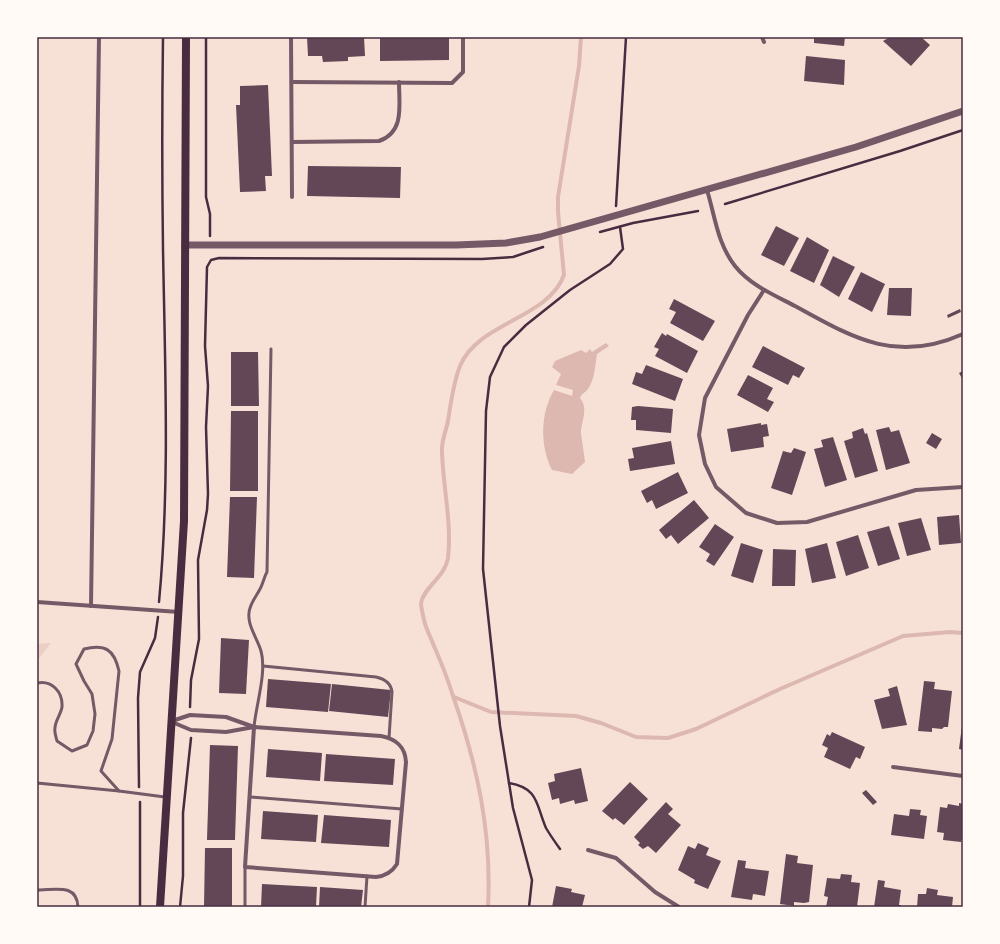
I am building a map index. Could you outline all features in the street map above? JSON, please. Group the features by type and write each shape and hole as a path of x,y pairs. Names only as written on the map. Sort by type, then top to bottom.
{"main road":[{"path":"160,907 171,721 180,612 184,521 186,37"}],"street":[{"path":"91,606 99,37"},
{"path":"292,37 292,197"},
{"path":"292,82 452,83 463,72 463,37"},
{"path":"292,142 379,141 388,138 395,131 398,121 399,82"},
{"path":"185,245 456,245 506,243 601,220 856,147 963,111"},
{"path":"707,190 719,238 729,257 746,278 764,290 858,339 884,346 915,348 949,340 963,334"},
{"path":"764,290 748,315 705,398 699,435 705,464 716,487 746,513 777,523 807,522 916,490 963,488"},
{"path":"37,602 180,612"},
{"path":"171,721 190,715 226,717 254,727"},
{"path":"171,721 191,730 226,732 254,727 393,739 400,744 406,755 397,864 394,869 383,876 367,876 245,867 254,727"},
{"path":"893,767 963,776"},
{"path":"588,850 616,858 655,892 679,907"}],"lane":[{"path":"254,727 263,666 261,653 255,635 250,626 249,617 250,608 260,590 266,572 271,349"},
{"path":"37,683 44,682 53,685 60,693 62,707 55,728 57,741 72,751 87,745 93,731 95,714 92,694 76,664 84,649 99,645 109,650 116,660 119,671 112,739 101,772 119,791"},
{"path":"263,666 376,676 384,679 392,687 389,738"},
{"path":"37,783 166,797"},
{"path":"250,797 402,809"},
{"path":"245,867 245,907"},
{"path":"365,907 367,876"},
{"path":"37,890 69,890 75,894 78,899 78,907"}],"path":[{"path":"159,600 165,509 166,460 162,202 163,37"},
{"path":"206,37 206,197 210,226"},
{"path":"615,204 626,37"},
{"path":"725,204 900,151 963,130"},
{"path":"608,230 620,226 698,211"},
{"path":"529,907 532,880 513,808 500,726 483,569 486,412 490,377 504,347 526,325 570,290 610,264 623,249 620,226"},
{"path":"190,715 191,680 199,639 198,560 207,510 208,494 206,477 208,454 206,427 208,386 205,326 207,267 210,260 219,258 482,259 513,257 529,253"},
{"path":"138,780 138,698 140,672 155,638 157,626"},
{"path":"180,907 183,876 183,813 191,730"},
{"path":"509,783 522,785 536,800 546,827 560,849"},
{"path":"140,804 140,907"}],"shaded area":[{"path":"606,343 609,346 597,354 592,381 588,389 580,398 584,406 581,433 585,462 572,474 552,470 545,451 543,430 546,409 554,390 572,396 573,390 556,385 561,374 552,367 555,361 581,350 586,353 590,349 592,352"},
{"path":"51,643 37,661 37,644"}],"building":[{"path":"307,37 364,37 365,56 348,57 348,61 323,62 322,56 308,56"},
{"path":"380,37 449,37 449,60 380,61"},
{"path":"814,37 845,37 844,46 814,43"},
{"path":"890,37 921,37 930,45 911,66 883,41"},
{"path":"806,56 845,60 844,85 804,81"},
{"path":"268,85 272,176 265,176 266,191 240,192 236,105 240,105 240,86"},
{"path":"308,166 401,167 400,198 307,196"},
{"path":"776,226 799,238 784,266 761,255"},
{"path":"807,237 829,250 814,283 790,271"},
{"path":"833,256 855,267 839,297 820,285"},
{"path":"861,272 885,284 872,312 848,299"},
{"path":"889,288 912,288 911,316 887,315"},
{"path":"674,299 715,321 703,341 670,323 676,312 669,309"},
{"path":"960,309 961,312 948,318 947,315"},
{"path":"662,333 666,336 667,334 698,351 687,373 655,356 659,349 654,347"},
{"path":"763,346 805,368 799,378 793,375 788,385 752,367"},
{"path":"231,352 258,352 259,406 231,406"},
{"path":"646,365 683,379 675,401 632,384 636,372 642,374"},
{"path":"963,371 963,380 959,373"},
{"path":"748,375 773,388 767,399 774,402 768,412 737,395"},
{"path":"638,406 673,409 671,433 636,430 636,420 631,420 632,407"},
{"path":"231,411 258,411 258,491 230,491"},
{"path":"761,423 761,425 767,424 769,436 763,437 764,447 731,452 727,429"},
{"path":"889,427 891,432 899,430 910,463 886,470 876,430"},
{"path":"863,428 865,434 867,433 878,471 855,478 844,441 853,438 852,432"},
{"path":"932,433 942,439 936,449 926,443"},
{"path":"833,437 847,480 825,487 814,449 823,447 821,440"},
{"path":"671,441 675,464 630,471 628,459 634,458 632,448"},
{"path":"794,448 806,452 792,495 771,488 783,451 791,453"},
{"path":"678,472 688,493 656,509 652,500 647,503 641,491"},
{"path":"230,497 257,497 254,578 227,577"},
{"path":"694,500 709,518 678,544 671,535 666,539 659,530"},
{"path":"959,515 961,543 939,545 937,517"},
{"path":"921,518 931,550 907,556 898,523"},
{"path":"715,524 734,537 714,566 706,561 710,554 699,547"},
{"path":"889,526 900,559 878,566 867,532"},
{"path":"858,535 869,568 846,576 836,542"},
{"path":"741,543 763,550 753,583 731,576"},
{"path":"827,543 836,578 812,583 805,549"},
{"path":"773,549 796,550 795,586 772,586"},
{"path":"221,638 249,640 246,694 219,693"},
{"path":"268,679 331,684 328,712 266,707"},
{"path":"924,681 935,682 934,689 952,691 948,727 944,727 942,729 932,728 932,732 918,731"},
{"path":"332,684 391,690 388,717 329,711"},
{"path":"897,686 907,725 882,729 874,700 890,696 888,689"},
{"path":"963,726 963,750 959,749"},
{"path":"832,732 865,747 860,759 856,757 850,769 824,757 828,748 822,745 827,734 830,736"},
{"path":"210,745 238,746 235,840 207,840"},
{"path":"268,749 322,753 320,781 266,777"},
{"path":"326,754 395,759 393,785 324,781"},
{"path":"581,768 588,801 575,804 574,800 560,804 559,798 552,800 548,783 555,781 554,774"},
{"path":"630,782 648,799 624,825 615,818 613,820 602,811"},
{"path":"866,790 877,802 873,805 862,793"},
{"path":"666,802 673,809 668,814 681,825 656,853 648,846 643,849 638,845 640,843 634,837"},
{"path":"959,803 963,804 963,835 961,842 943,840 944,833 937,832 940,807 947,808 948,804 959,806"},
{"path":"910,809 921,810 920,815 927,816 924,839 891,835 894,814 909,816"},
{"path":"263,811 318,815 316,842 261,839"},
{"path":"324,815 391,820 389,847 321,843"},
{"path":"698,843 709,848 706,855 721,861 708,889 694,883 695,880 678,870 688,846 695,849"},
{"path":"205,848 232,848 232,907 204,907"},
{"path":"786,854 798,856 797,863 813,865 809,902 794,902 794,906 780,904"},
{"path":"738,860 746,861 745,868 769,871 765,896 753,894 752,900 731,897"},
{"path":"841,874 852,875 851,882 860,883 857,907 826,907 828,897 824,896 827,878 840,879"},
{"path":"878,880 885,881 884,887 901,890 899,905 901,905 901,907 874,907"},
{"path":"262,884 317,887 316,907 261,907"},
{"path":"556,886 572,889 571,892 585,895 582,907 552,907"},
{"path":"320,887 363,890 361,907 319,907"},
{"path":"927,888 938,890 937,895 953,897 952,907 917,907 918,894 926,894"}],"waterway":[{"path":"488,907 488,851 481,798 461,719 427,630 421,603 426,592 443,571 448,558 449,532 442,448 454,386 460,366 469,351 482,339 544,302 556,290 564,275 558,197 579,66 581,37"},
{"path":"454,697 491,712 576,716 601,723 636,737 668,738 696,729 780,689 903,636 950,632 963,633"}]}
